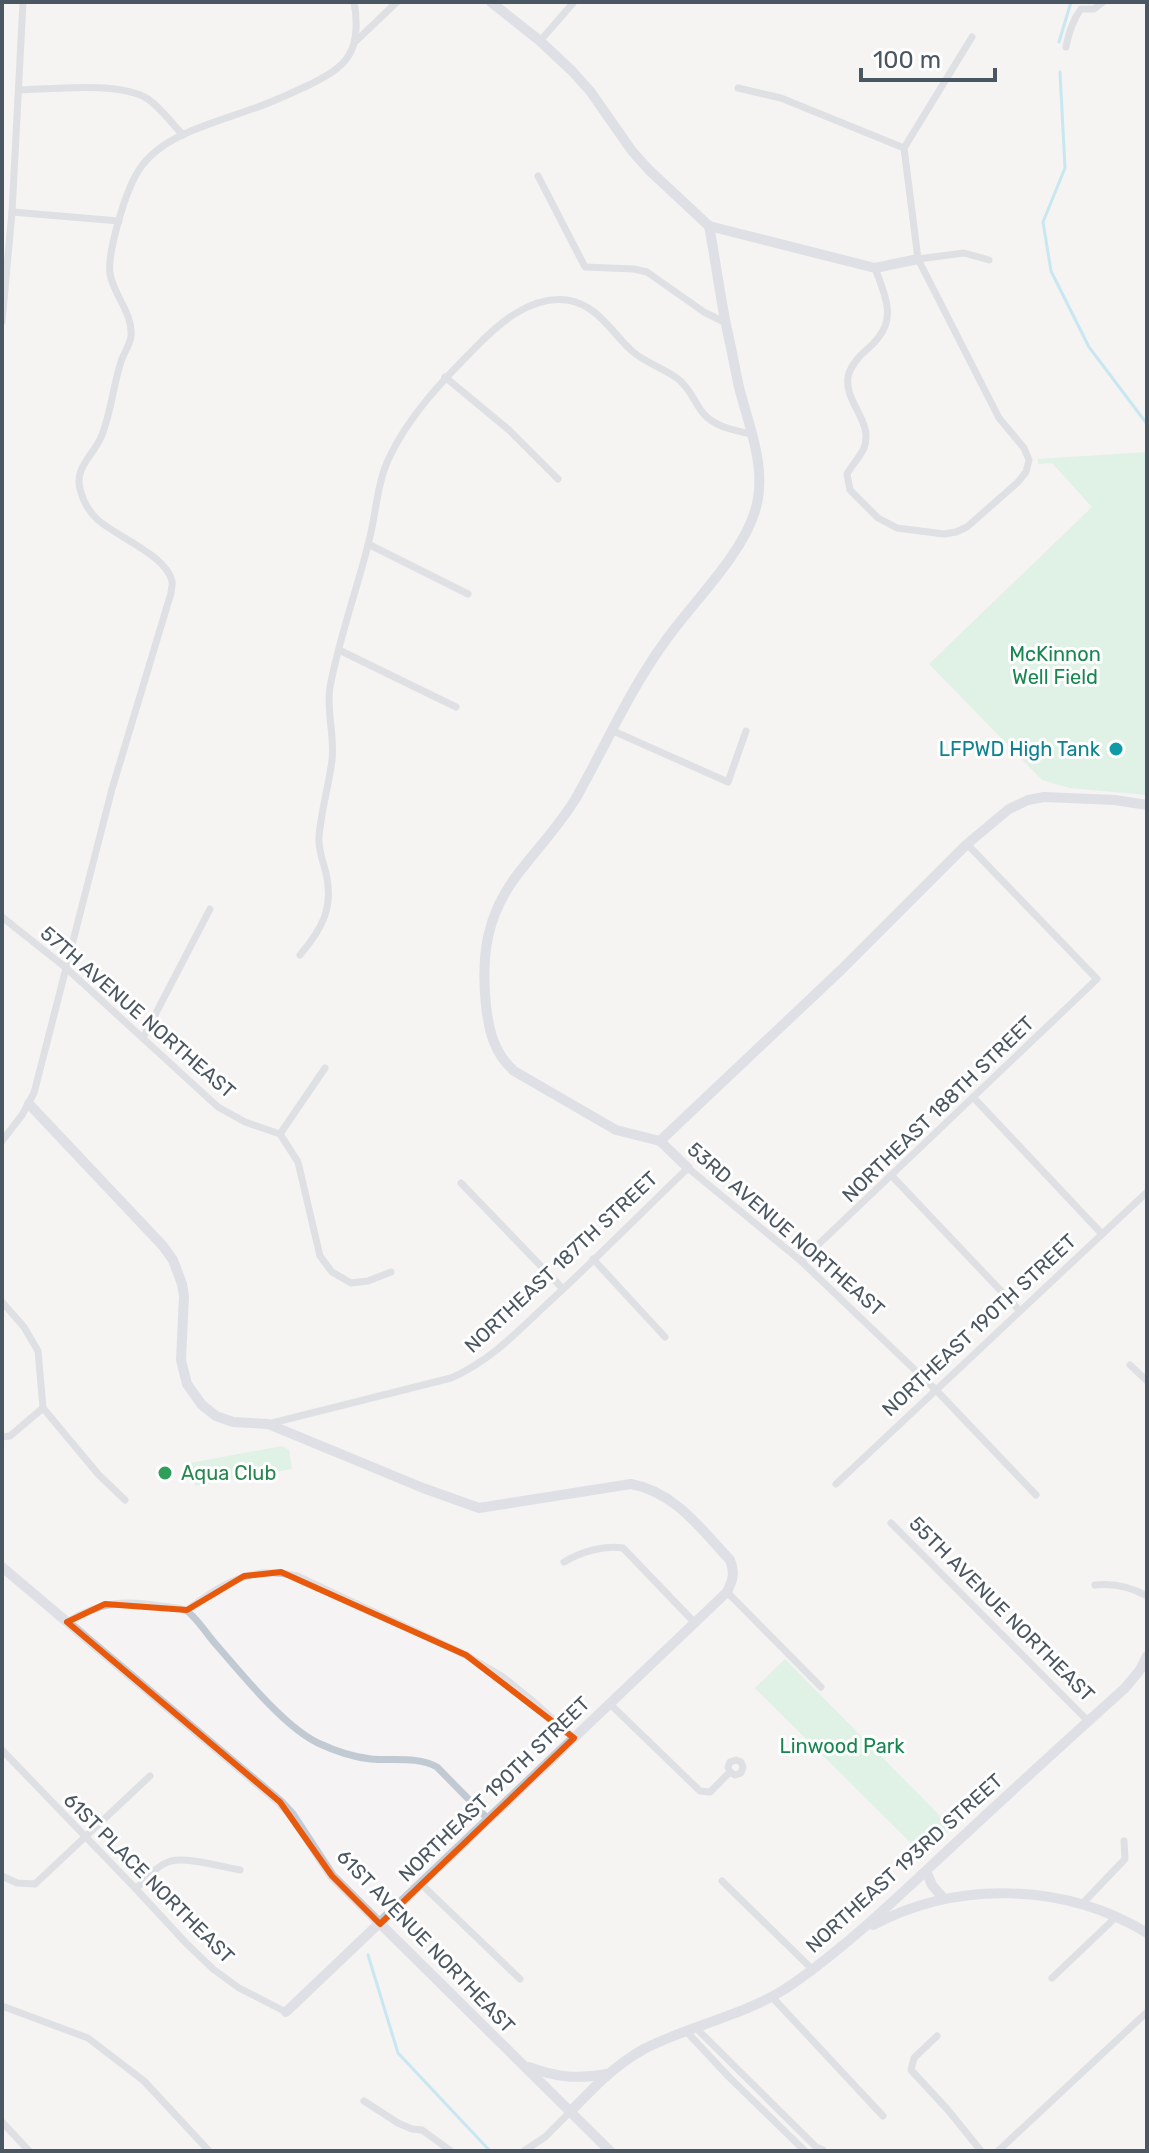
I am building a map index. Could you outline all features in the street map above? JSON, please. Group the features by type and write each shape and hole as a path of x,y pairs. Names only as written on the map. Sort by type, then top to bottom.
{"street":[{"path":"2,322 12,212 23,2"},
{"path":"2,1141 34,1093 112,789 171,593 172,580 162,564 99,521 88,509 78,480 82,465 101,439 111,411 120,362 131,337 129,316 110,272 112,245 119,221 136,173 154,153 209,123 279,99 340,66 355,42 354,2"},
{"path":"355,42 397,2"},
{"path":"491,2 540,41 590,91 632,151 709,226 875,268 964,253 989,260"},
{"path":"540,41 574,2"},
{"path":"1066,47 1070,29 1081,9 1094,9 1103,2"},
{"path":"875,268 889,307 880,337 852,365 848,377 849,392 865,427 866,439 863,450 847,474 850,490 878,518 897,528 944,534 956,532 967,527 1018,482 1026,472 1029,460 1024,448 999,418 918,259 904,148 972,37"},
{"path":"738,88 781,98 904,148"},
{"path":"19,90 109,89 130,92 148,99 183,135"},
{"path":"538,176 585,267 647,272 704,312 726,323"},
{"path":"12,212 119,221"},
{"path":"709,226 726,323 757,455 759,489 755,511 748,528 719,571 652,659 611,730 728,782 746,731"},
{"path":"300,955 322,927 328,906 328,882 319,840 333,757 329,691 339,650 389,459 408,425 445,377 506,319 543,301 564,300 592,310 631,350 682,382 712,421 752,434"},
{"path":"445,377 509,430 558,479"},
{"path":"368,544 468,594"},
{"path":"339,650 456,707"},
{"name":"53RD AVENUE NORTHEAST","path":"611,730 570,807 506,892 488,932 483,961 489,1027 496,1050 514,1071 616,1130 660,1141 688,1168 801,1261 936,1390 1036,1495"},
{"name":"NORTHEAST 187TH STREET","path":"660,1141 841,970 967,844 1009,809 1044,797 1147,805"},
{"name":"NORTHEAST 188TH STREET","path":"801,1261 1097,979 967,844"},
{"path":"143,1038 210,909"},
{"name":"57TH AVENUE NORTHEAST","path":"2,917 65,967 218,1107 245,1122 280,1134"},
{"path":"325,1068 280,1134 298,1162 320,1256 332,1272 351,1283 368,1281 391,1272"},
{"path":"973,1097 1102,1234"},
{"path":"29,1104 173,1260 184,1296 181,1360 191,1391 216,1416 233,1422 268,1424 479,1508 631,1484 648,1487 679,1506 730,1560 734,1571 727,1592 821,1687"},
{"name":"NORTHEAST 187TH STREET","path":"268,1424 451,1378 472,1369 489,1358 688,1168"},
{"path":"891,1175 1020,1311"},
{"path":"461,1183 563,1289"},
{"name":"NORTHEAST 190TH STREET","path":"836,1484 1147,1192"},
{"path":"593,1259 665,1337"},
{"path":"2,1302 24,1327 38,1351 43,1408 98,1474 125,1500"},
{"path":"1130,1365 1147,1381"},
{"path":"2,1437 10,1436 43,1408"},
{"name":"55TH AVENUE NORTHEAST","path":"891,1523 1088,1721"},
{"path":"564,1562 577,1554 623,1548 694,1622"},
{"name":"61ST AVENUE NORTHEAST","path":"2,1567 280,1802 332,1876 610,2151"},
{"path":"187,1610 222,1585 244,1576 262,1572 297,1576 478,1663 513,1685 574,1738"},
{"path":"1095,1585 1110,1583 1147,1596"},
{"name":"NORTHEAST 190TH STREET","path":"286,2012 727,1592"},
{"path":"67,1622 105,1604 142,1603 187,1610 297,1730 343,1754 430,1763 489,1820"},
{"name":"NORTHEAST 193RD STREET","path":"570,2112 609,2074 642,2051 772,1997 857,1934 1144,1671 1147,1656"},
{"path":"610,1704 700,1791 710,1792 730,1772"},
{"name":"61ST PLACE NORTHEAST","path":"2,1750 213,1969 239,1988 286,2012"},
{"path":"2,1876 17,1883 35,1884 150,1776"},
{"path":"1082,1904 1125,1859 1124,1841"},
{"path":"136,1889 170,1861 240,1870"},
{"path":"926,1871 932,1885 944,1899"},
{"path":"722,1881 812,1969"},
{"path":"421,1884 520,1979"},
{"path":"857,1934 894,1915 944,1899 1006,1893 1045,1896 1082,1904 1147,1933"},
{"path":"1052,1978 1116,1917"},
{"path":"772,1997 883,2116"},
{"path":"2,2006 88,2038 144,2081 209,2151"},
{"path":"998,2151 1147,2012"},
{"path":"691,2030 816,2147 823,2150"},
{"path":"691,2030 729,2077 805,2151"},
{"path":"937,2036 914,2058 911,2070 948,2110 978,2150"},
{"path":"523,2065 563,2077 609,2074"},
{"path":"364,2101 398,2123 422,2130 451,2151"},
{"path":"524,2151 545,2137 570,2112"},
{"path":"2,2122 29,2151"}],"highlighted area":[{"path":"281,1572 466,1655 574,1738 380,1924 332,1876 280,1802 67,1622 105,1604 187,1610 244,1576"}],"green space":[{"name":"McKinnon Well Field","path":"1147,452 1147,795 1070,788 1042,780 929,664 1092,507 1052,463 1038,464 1038,459"},
{"path":"282,1446 289,1450 292,1469 195,1486 190,1463"},
{"name":"Linwood Park","path":"785,1659 952,1828 923,1855 755,1688"}],"waterway":[{"path":"1059,42 1071,2"},
{"path":"1060,72 1065,168 1043,222 1051,271 1089,347 1147,424"},
{"path":"368,1955 398,2053 490,2151"}],"place":[{"name":"LFPWD High Tank","path":"1116,749"},
{"name":"Aqua Club","path":"165,1473"}]}
